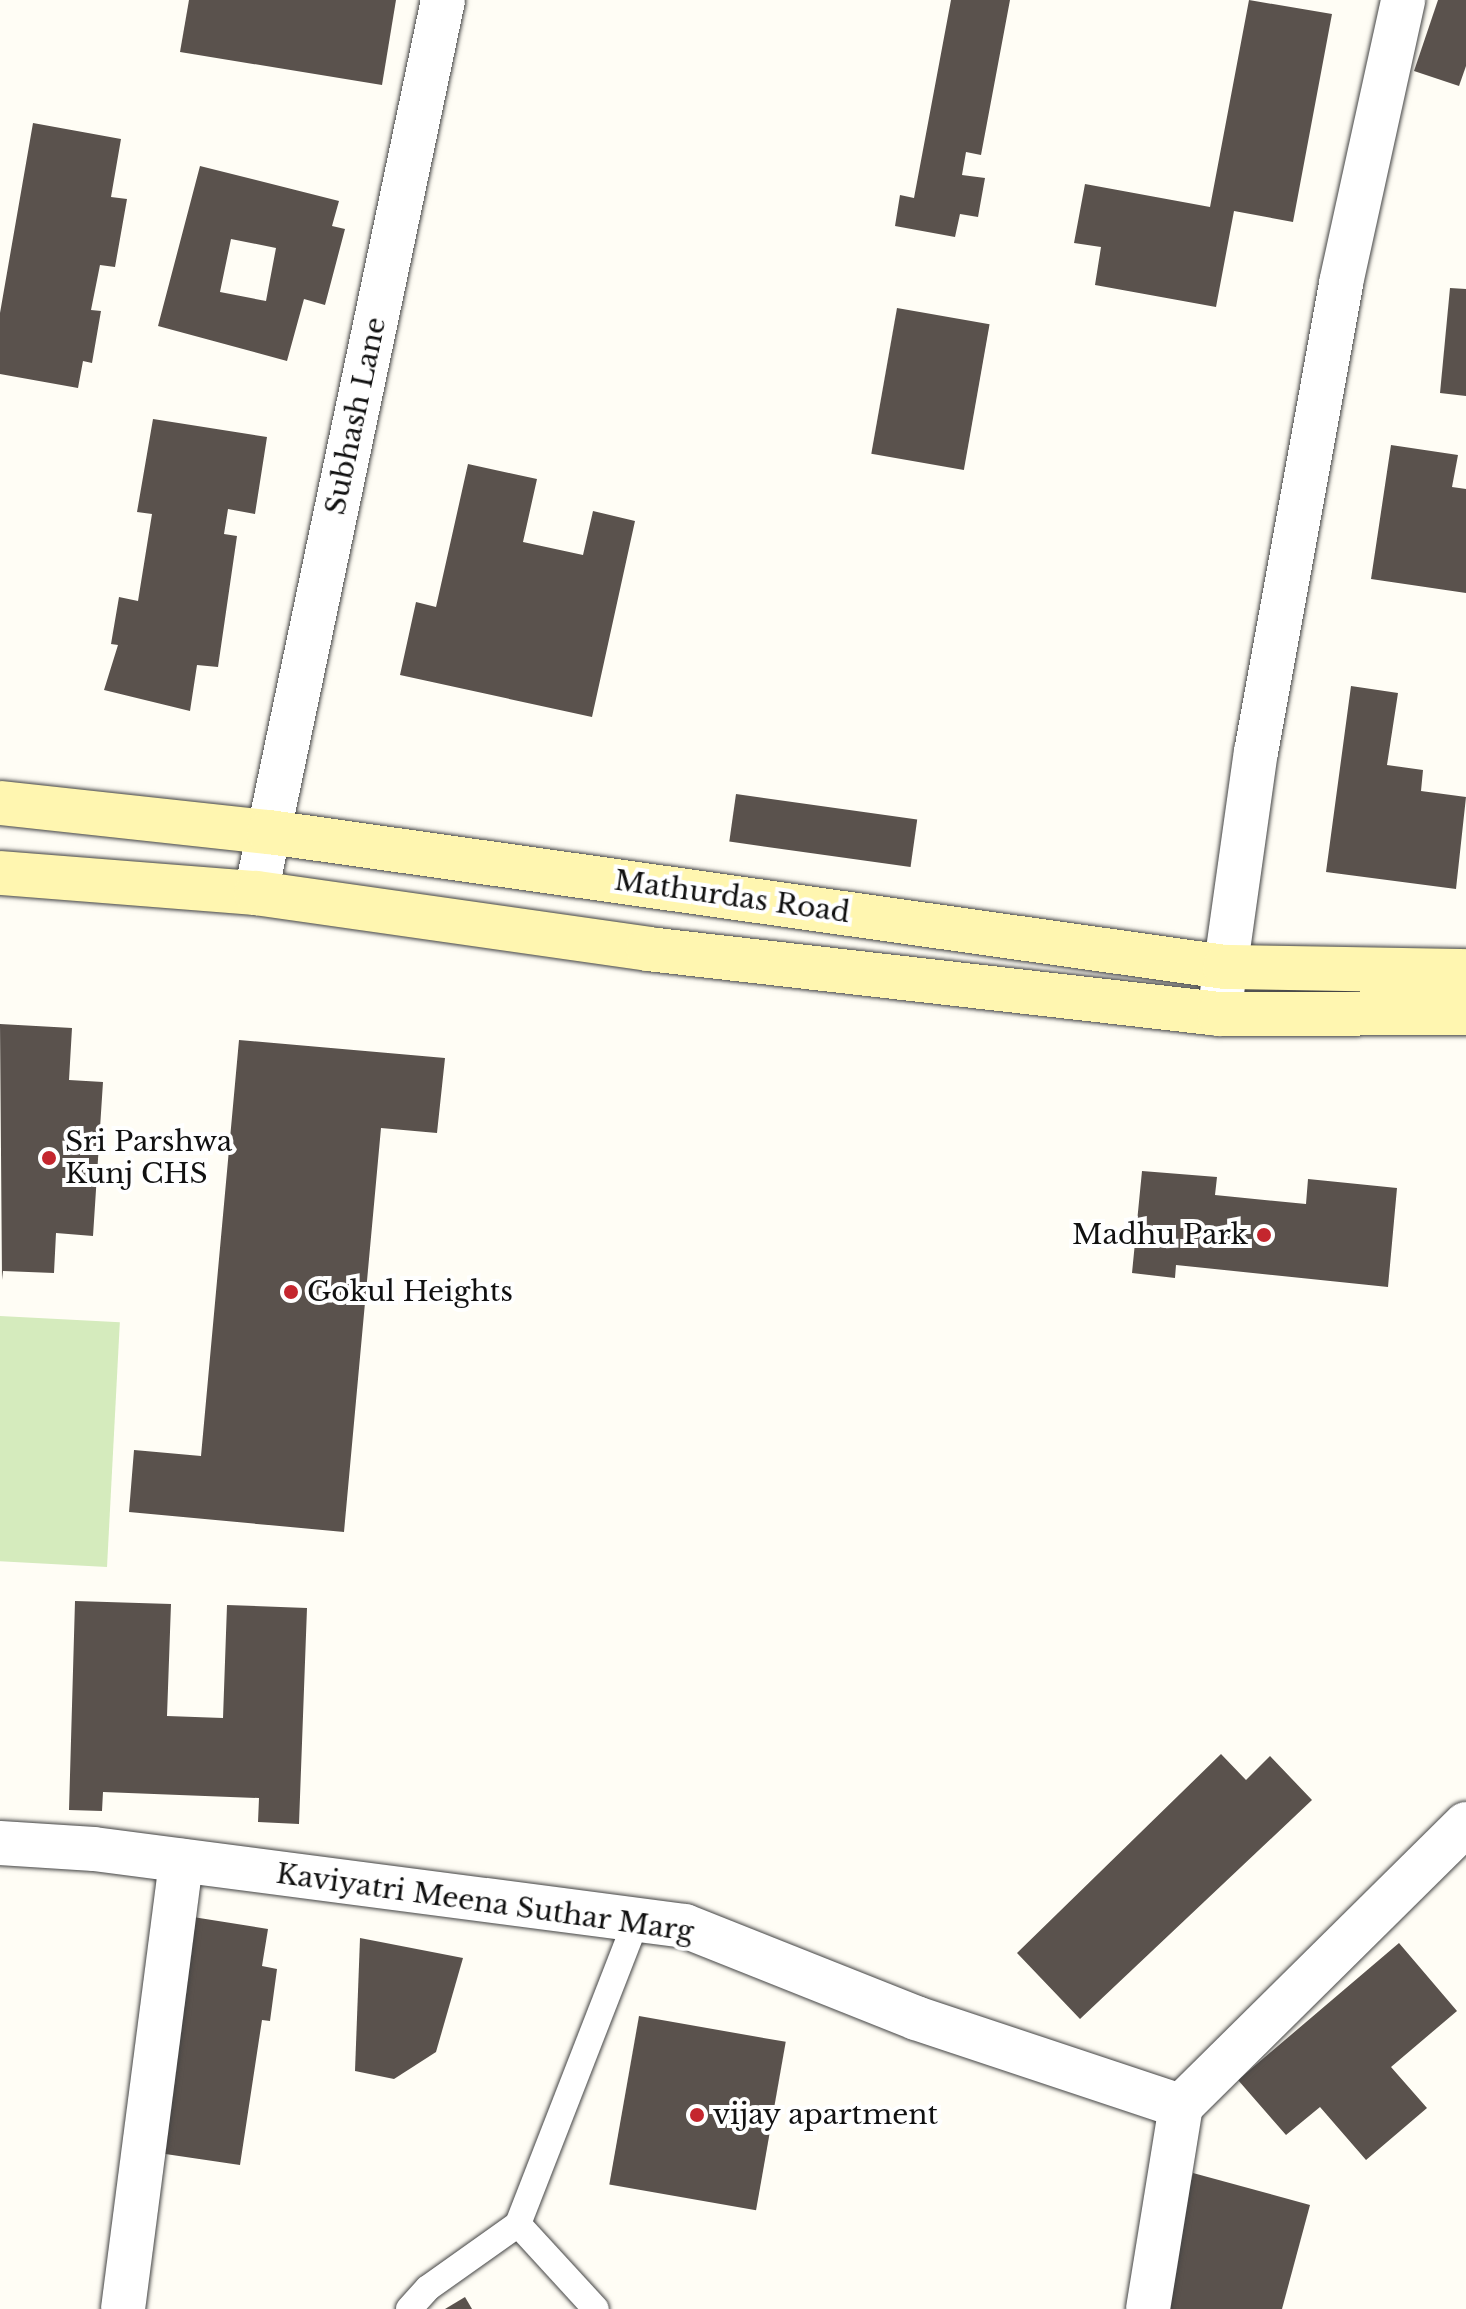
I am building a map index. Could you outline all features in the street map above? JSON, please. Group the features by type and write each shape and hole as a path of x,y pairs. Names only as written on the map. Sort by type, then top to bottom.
{"street":[{"name":"Subhash Lane","path":"256,893 443,0"},
{"path":"1219,1014 1256,752 1335,314 1403,0"},
{"name":"Mathurdas Road","path":"0,803 269,832 1225,967 1466,971"},
{"path":"0,873 256,893 648,949 1219,1014 1466,1013"},
{"path":"1148,2309 1181,2106 1466,1824"},
{"name":"Kaviyatri Meena Suthar Marg","path":"0,1843 181,1861 685,1926 916,2018 1181,2106"},
{"path":"123,2309 181,1861"}],"lane":[{"path":"409,2309 428,2288 518,2224 636,1922"},
{"path":"518,2224 596,2309"}],"green space":[{"path":"0,1316 120,1322 107,1567 0,1561"}],"building":[{"path":"189,0 396,0 382,85 180,52"},
{"path":"951,0 1010,0 981,155 966,152 962,175 985,178 978,217 960,214 955,237 895,226 900,195 914,198"},
{"path":"1249,0 1332,14 1293,222 1234,211 1216,307 1095,285 1101,247 1074,243 1085,184 1210,207"},
{"path":"1438,0 1466,0 1466,66 1459,86 1414,71"},
{"path":"33,123 121,139 111,197 127,199 115,267 100,265 91,310 101,311 92,363 83,361 78,388 0,374 0,313"},
{"path":"200,166 339,201 332,226 345,229 325,305 304,299 287,361 158,326","holes":["231,239 276,248 266,301 220,292"]},
{"path":"1450,288 1466,289 1466,396 1440,393"},
{"path":"897,308 990,324 964,470 871,454"},
{"path":"153,419 267,437 255,514 228,509 224,534 237,536 218,667 197,665 190,711 104,690 118,645 111,644 119,597 138,601 152,514 137,512"},
{"path":"1391,445 1458,455 1452,487 1466,489 1466,593 1371,579"},
{"path":"468,464 537,479 523,542 583,555 593,511 635,521 592,717 400,675 416,602 436,607"},
{"path":"1351,686 1398,693 1387,765 1423,770 1421,791 1466,797 1456,889 1326,872"},
{"path":"736,794 917,819 911,867 729,842"},
{"name":"Sri Parshwa Kunj CHS","path":"0,1024 72,1028 69,1080 103,1082 93,1236 56,1233 54,1273 3,1271 2,1280"},
{"name":"Gokul Heights","path":"239,1040 445,1058 437,1133 381,1128 344,1532 129,1512 134,1450 201,1456"},
{"name":"Madhu Park","path":"1142,1171 1217,1177 1215,1195 1306,1204 1308,1179 1397,1188 1388,1287 1176,1265 1175,1278 1132,1273"},
{"path":"75,1601 171,1604 167,1716 223,1718 227,1605 307,1608 299,1824 258,1822 259,1798 103,1792 102,1811 69,1810"},
{"path":"1221,1754 1246,1780 1270,1756 1312,1800 1080,2019 1017,1953"},
{"path":"193,1917 268,1929 262,1966 277,1969 270,2021 262,2020 240,2165 145,2151"},
{"path":"360,1938 463,1958 436,2052 394,2079 355,2071"},
{"path":"1399,1943 1457,2011 1391,2067 1427,2108 1366,2160 1320,2107 1286,2135 1238,2080"},
{"name":"vijay apartment","path":"639,2016 786,2042 756,2210 609,2184"},
{"path":"1193,2173 1310,2205 1282,2309 1157,2309"},
{"path":"465,2297 472,2309 445,2309"}],"place":[{"name":"Sri Parshwa Kunj CHS","path":"49,1158"},
{"name":"Madhu Park","path":"1264,1235"},
{"name":"Gokul Heights","path":"291,1292"},
{"name":"vijay apartment","path":"697,2115"}]}
